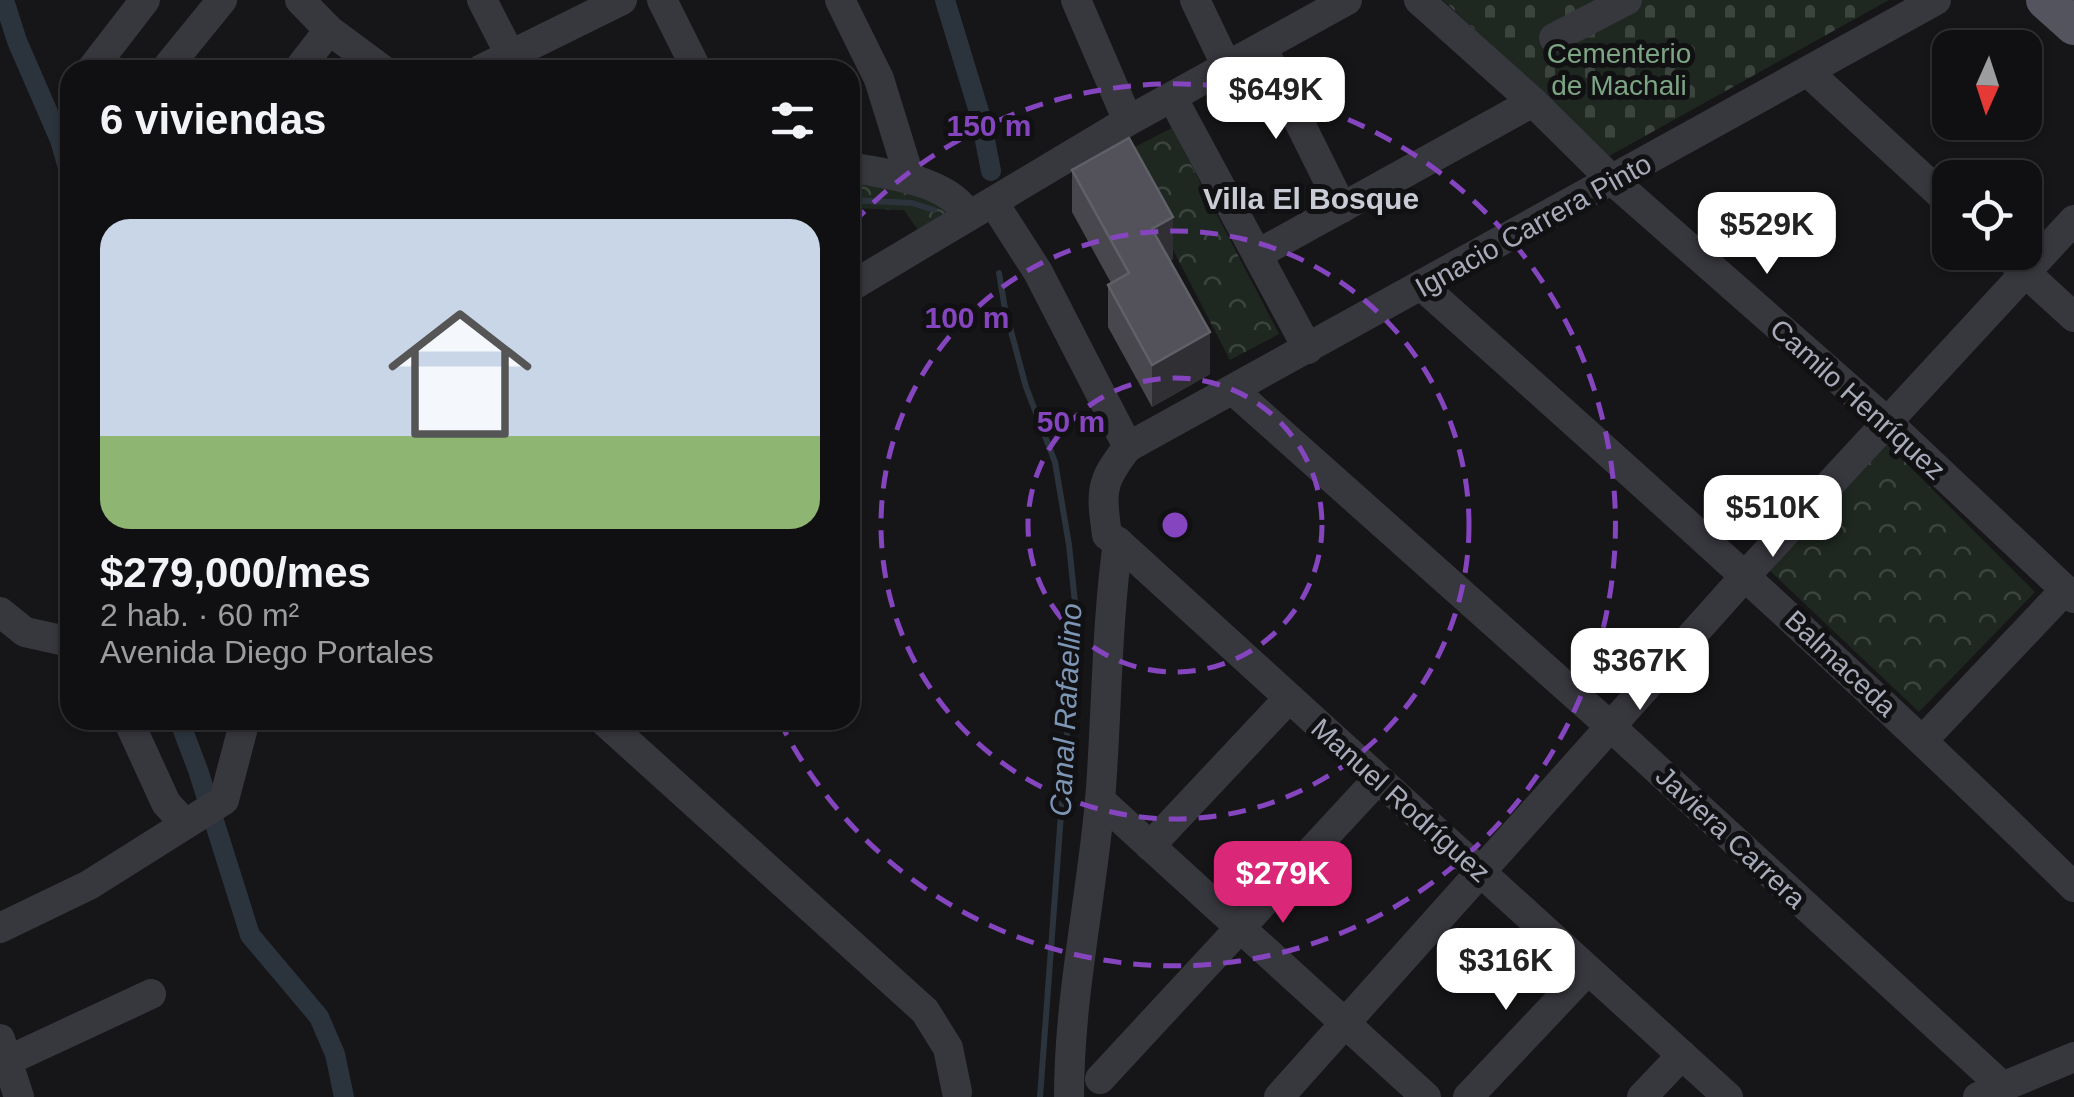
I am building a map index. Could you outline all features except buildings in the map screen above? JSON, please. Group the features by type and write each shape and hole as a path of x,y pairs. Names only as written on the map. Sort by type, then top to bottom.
{"main road":[{"path":"2045,0 2074,26"}],"street":[{"path":"99,60 145,0"},
{"path":"173,60 222,0"},
{"path":"300,0 329,30 370,60"},
{"path":"482,0 512,60"},
{"path":"518,60 622,0"},
{"path":"662,0 692,60"},
{"path":"840,0 879,78 910,179"},
{"path":"1076,0 1128,121"},
{"path":"1195,0 1228,67"},
{"name":"Camilo Henríquez","path":"1419,0 1533,102 1612,180 1886,422 2070,594"},
{"path":"1554,38 1627,0"},
{"name":"Ignacio Carrera Pinto","path":"1128,448 1936,0"},
{"path":"860,281 1128,121 1263,49 1331,4"},
{"path":"306,60 329,30"},
{"path":"1263,49 1342,208"},
{"path":"1808,72 1932,186"},
{"path":"1172,97 1308,349"},
{"path":"1258,254 1533,102"},
{"path":"860,169 910,179 963,205 981,209 1038,272 1128,448 1107,473 1103,497 1107,534 1118,542 1107,634 1100,800 1069,1052 1069,1097"},
{"path":"2042,242 2074,220"},
{"path":"1279,1097 1886,422 2008,270"},
{"path":"2023,270 2074,317"},
{"name":"Balmaceda","path":"1422,286 1746,575 1924,740 2074,887"},
{"name":"Javiera Carrera","path":"1233,390 1610,726 1990,1092"},
{"name":"Manuel Rodríguez","path":"1118,542 1728,1097"},
{"path":"1924,740 2070,594"},
{"path":"0,612 25,632 60,640"},
{"path":"1150,846 1289,698"},
{"path":"133,730 166,803 184,824"},
{"path":"0,928 90,886 224,800 242,730"},
{"path":"614,730 924,1011 948,1048 957,1092"},
{"path":"1069,1052 1109,1088 1242,929 1378,780"},
{"path":"1100,800 1426,1097"},
{"path":"1468,1097 1588,970"},
{"path":"19,1097 3,1050 151,994"},
{"path":"1642,1097 1682,1055"},
{"path":"1990,1092 2074,1057"}],"green space":[{"name":"Cementerio de Machali","path":"1443,0 1889,0 1609,156"},
{"path":"1172,128 1279,334 1230,360 1123,153"},
{"path":"860,179 919,192 953,214 918,230 904,210 860,208"},
{"path":"1884,441 2035,592 1919,712 1768,569"}],"waterway":[{"path":"4,0 17,41 60,140"},
{"name":"Canal Rafaelino","path":"945,0 980,115 991,171"},
{"path":"860,200 912,203 934,210"},
{"name":"Canal Rafaelino","path":"999,273 1026,387 1055,462 1076,612 1040,1097"},
{"path":"183,730 250,935 319,1017 335,1054 344,1097"}],"district":[{"name":"Villa El Bosque","path":"1311,199"}]}
